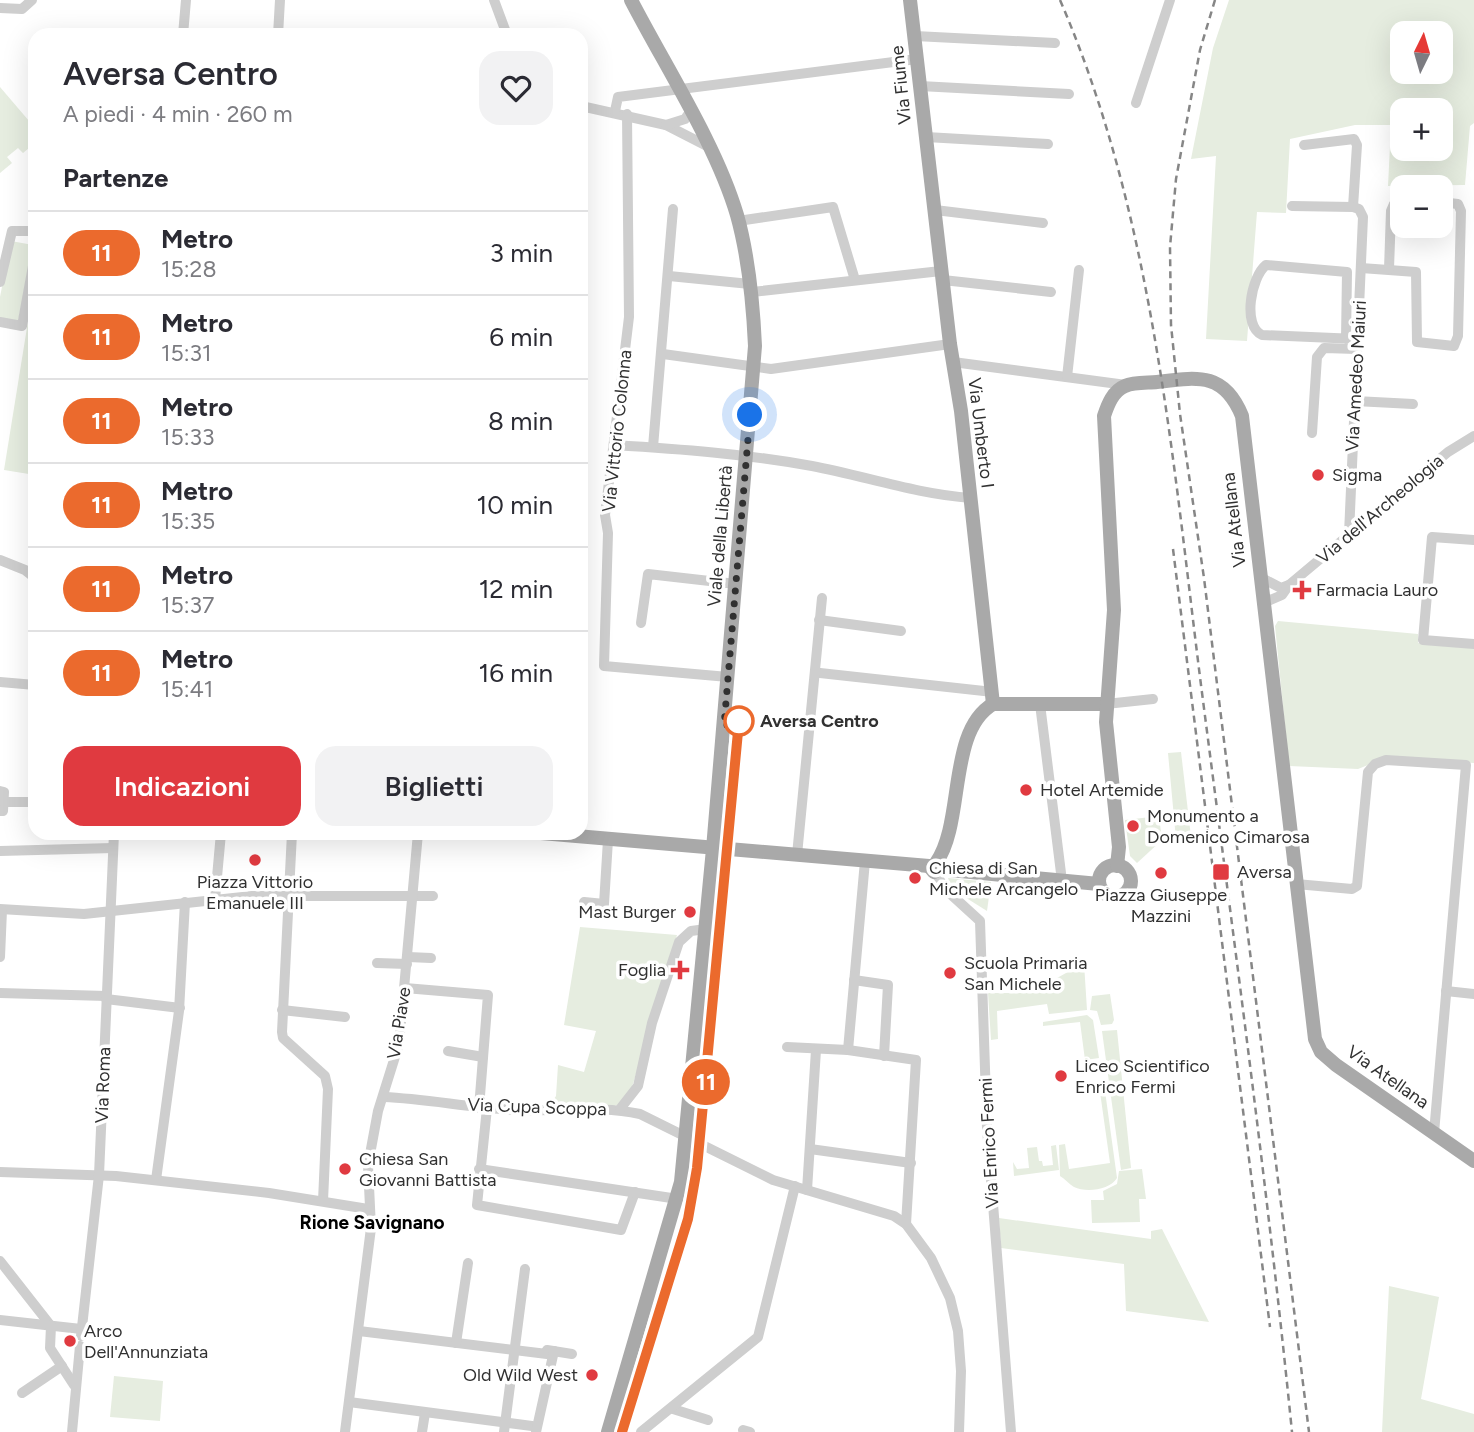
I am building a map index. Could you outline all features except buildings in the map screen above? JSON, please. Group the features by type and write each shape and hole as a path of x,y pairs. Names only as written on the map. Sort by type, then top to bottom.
{"main road":[{"name":"Viale della Libertà","path":"608,1432 678,1199 706,929 754,366 751,288 738,221 722,176 631,0"},
{"name":"Via Fiume","path":"910,0 929,167"},
{"name":"Via Umberto I","path":"929,167 993,698"},
{"name":"Via Atellana","path":"1133,384 1182,379 1211,380 1226,389 1239,408 1315,1039 1321,1052 1474,1161"},
{"path":"1117,866 1119,847 1106,704 1114,610 1102,435 1104,416 1110,400 1133,384"},
{"path":"935,867 947,842 971,730 993,698 1040,704 1106,704"},
{"path":"588,838 1099,881"},
{"path":"935,867 960,864 1061,873 1099,881 1109,896 1124,894 1130,880 1126,871 1117,866 1106,868 1099,881"}],"street":[{"path":"0,8 22,9 32,0"},
{"path":"184,28 186,0"},
{"path":"278,28 280,0"},
{"path":"494,0 504,28"},
{"path":"1136,103 1170,0"},
{"path":"915,36 1055,43"},
{"path":"621,113 618,97 917,59"},
{"path":"920,86 1069,94"},
{"path":"588,107 666,125 707,146"},
{"path":"666,125 685,119 690,112"},
{"name":"Via Vittorio Colonna","path":"621,113 629,317 606,514 608,533 604,666 728,677"},
{"path":"926,137 1048,144"},
{"path":"1292,205 1353,207 1357,145 1354,139 1304,145"},
{"path":"1361,268 1416,272 1417,342 1454,346 1458,336 1461,211 1458,204 1453,203"},
{"name":"Via Amedeo Maiuri","path":"1349,534 1355,401 1353,342 1363,218 1359,209 1353,207"},
{"path":"738,221 834,208 855,280"},
{"path":"653,447 663,354 673,209"},
{"path":"935,210 1042,223"},
{"path":"0,229 28,232"},
{"path":"0,282 12,231"},
{"path":"1389,269 1390,238"},
{"path":"1266,265 1347,272 1353,342 1255,332 1251,325 1253,280 1266,265"},
{"path":"1068,377 1079,270"},
{"path":"669,276 751,288 942,276 1051,292"},
{"path":"0,322 22,326 28,293"},
{"path":"1312,433 1317,357 1324,348 1353,342"},
{"path":"663,354 771,369 950,344"},
{"path":"953,362 1133,384"},
{"path":"1355,401 1413,404"},
{"name":"Via dell'Archeologia","path":"1262,591 1284,589 1448,452 1474,436"},
{"path":"614,445 747,455 814,467 933,495 971,498"},
{"path":"1474,540 1432,537 1423,640 1474,644"},
{"path":"0,560 28,572"},
{"path":"641,623 648,574 736,584"},
{"path":"1265,618 1284,589"},
{"path":"797,855 822,598"},
{"path":"819,620 901,631"},
{"path":"820,673 993,698"},
{"path":"0,682 28,684"},
{"path":"1106,704 1153,699"},
{"path":"1040,704 1061,873"},
{"path":"1296,884 1352,889 1357,886 1368,772 1375,764 1385,760 1466,765 1434,1133"},
{"path":"1,801 28,802"},
{"path":"1462,809 1474,810"},
{"name":"Via Roma","path":"72,1432 74,1385 99,1175 114,840"},
{"path":"215,899 220,840"},
{"path":"292,840 282,1010 283,1038 325,1076 328,1089 323,1198"},
{"name":"Via Piave","path":"345,1432 371,1228 368,1165 399,1044 417,840"},
{"path":"584,902 604,904 608,840"},
{"path":"0,851 113,848"},
{"path":"848,1051 865,861"},
{"name":"Via Enrico Fermi","path":"935,867 945,889 980,921 988,1140 1011,1432"},
{"path":"0,957 1,909 110,913 129,907 288,895 433,896"},
{"path":"156,1180 180,1008 185,902"},
{"path":"620,1109 638,1086 652,1023 679,942 691,930 706,929"},
{"path":"377,963 431,958"},
{"path":"854,980 888,985 884,1056"},
{"path":"405,988 488,995 477,1205 621,1230 635,1192"},
{"path":"1446,991 1474,994"},
{"path":"0,993 106,998 180,1008"},
{"path":"282,1010 345,1017"},
{"path":"787,1047 848,1051 916,1060 906,1224 931,1258 953,1309 961,1371 959,1432"},
{"path":"807,1190 816,1050"},
{"path":"448,1051 483,1057"},
{"name":"Via Cupa Scoppa","path":"384,1097 482,1108 565,1112 620,1109 640,1114 686,1135 774,1180 894,1216 906,1224"},
{"path":"810,1149 911,1163"},
{"path":"479,1170 678,1199"},
{"path":"0,1172 156,1180 323,1198 368,1206"},
{"path":"641,1432 673,1409 758,1337 795,1186"},
{"path":"0,1261 51,1326 50,1348 74,1385"},
{"path":"456,1343 468,1263"},
{"path":"505,1427 525,1269"},
{"path":"0,1320 51,1326 80,1337"},
{"path":"359,1331 547,1354 547,1350 572,1354"},
{"path":"349,1402 505,1427 534,1429 554,1351"},
{"path":"22,1393 62,1366"},
{"path":"673,1409 708,1420"},
{"path":"422,1432 425,1413"}],"shaded area":[{"path":"1229,0 1474,0 1474,123 1470,126 1465,185 1453,185 1453,175 1390,175 1388,186 1390,145 1390,161 1453,161 1453,98 1390,98 1390,125 1355,125 1290,139 1286,213 1257,212 1247,341 1206,339 1216,156 1191,159 1213,48"},
{"path":"0,87 28,120 28,149 23,153 18,148 7,157 12,163 0,173"},
{"path":"11,241 28,244 28,271 18,322 0,319 0,297"},
{"path":"28,321 28,474 4,470"},
{"path":"1278,621 1418,634 1418,643 1474,647 1474,763 1388,757 1358,769 1289,766 1275,626"},
{"path":"1181,752 1191,837 1176,839 1168,753"},
{"path":"1159,816 1162,840 1137,863 1130,856 1125,820"},
{"path":"948,878 991,882 987,911 952,889"},
{"path":"580,927 677,935 633,1084 625,1102 603,1110 546,1111 556,1096 558,1065 584,1072 596,1031 564,1025"},
{"path":"1084,963 1087,1010 1049,1014 1047,1004 997,1011 998,1039 991,1040 988,993 1030,993"},
{"path":"1110,994 1114,1020 1112,1024 1101,1025 1097,1011 1090,1010 1092,996"},
{"path":"1087,1015 1093,1020 1099,1058 1085,1060 1080,1022 1043,1026 1043,1022"},
{"path":"1117,1030 1131,1168 1121,1170 1102,1031"},
{"path":"1105,1091 1117,1178 1103,1188 1079,1189 1060,1176 1059,1145 1065,1144 1069,1169 1110,1163 1100,1092"},
{"path":"1056,1145 1059,1170 1014,1176 1013,1162 1017,1169 1029,1168 1027,1148 1037,1147 1039,1161 1042,1161 1043,1166 1053,1165 1051,1146"},
{"path":"1142,1169 1146,1199 1139,1199 1140,1222 1092,1223 1091,1200 1104,1200 1103,1191 1117,1184 1119,1171"},
{"path":"999,1218 1151,1239 1151,1231 1162,1229 1209,1322 1126,1311 1124,1264 1001,1248"},
{"path":"1389,1286 1439,1297 1421,1399 1474,1414 1474,1432 1382,1432"},
{"path":"114,1376 163,1381 160,1421 110,1417"}],"railway":[{"path":"1060,0 1092,82 1117,165 1138,251 1154,337 1180,511 1249,1058 1292,1432"},
{"path":"1215,0 1200,50 1176,179 1170,247 1171,325 1309,1432"},
{"path":"1173,549 1270,1327"}],"metro line":[{"name":"11","path":"622,1432 688,1219 697,1168 739,721"}],"place":[{"name":"Sigma","path":"1318,475"},
{"name":"Farmacia Lauro","path":"1302,590"},
{"name":"Aversa Centro","path":"739,721"},
{"name":"Hotel Artemide","path":"1026,790"},
{"name":"Monumento a Domenico Cimarosa","path":"1133,826"},
{"name":"Piazza Vittorio Emanuele III","path":"255,860"},
{"name":"Aversa","path":"1221,872"},
{"name":"Piazza Giuseppe Mazzini","path":"1161,873"},
{"name":"Chiesa di San Michele Arcangelo","path":"915,878"},
{"name":"Mast Burger","path":"690,912"},
{"name":"Foglia","path":"680,970"},
{"name":"Scuola Primaria San Michele","path":"950,973"},
{"name":"Liceo Scientifico Enrico Fermi","path":"1061,1076"},
{"name":"Chiesa San Giovanni Battista","path":"345,1169"},
{"name":"Arco Dell'Annunziata","path":"70,1341"},
{"name":"Old Wild West","path":"592,1375"}],"district":[{"name":"Rione Savignano","path":"372,1222"}],"route":[{"path":"739,721 724,726 750,415"}]}
